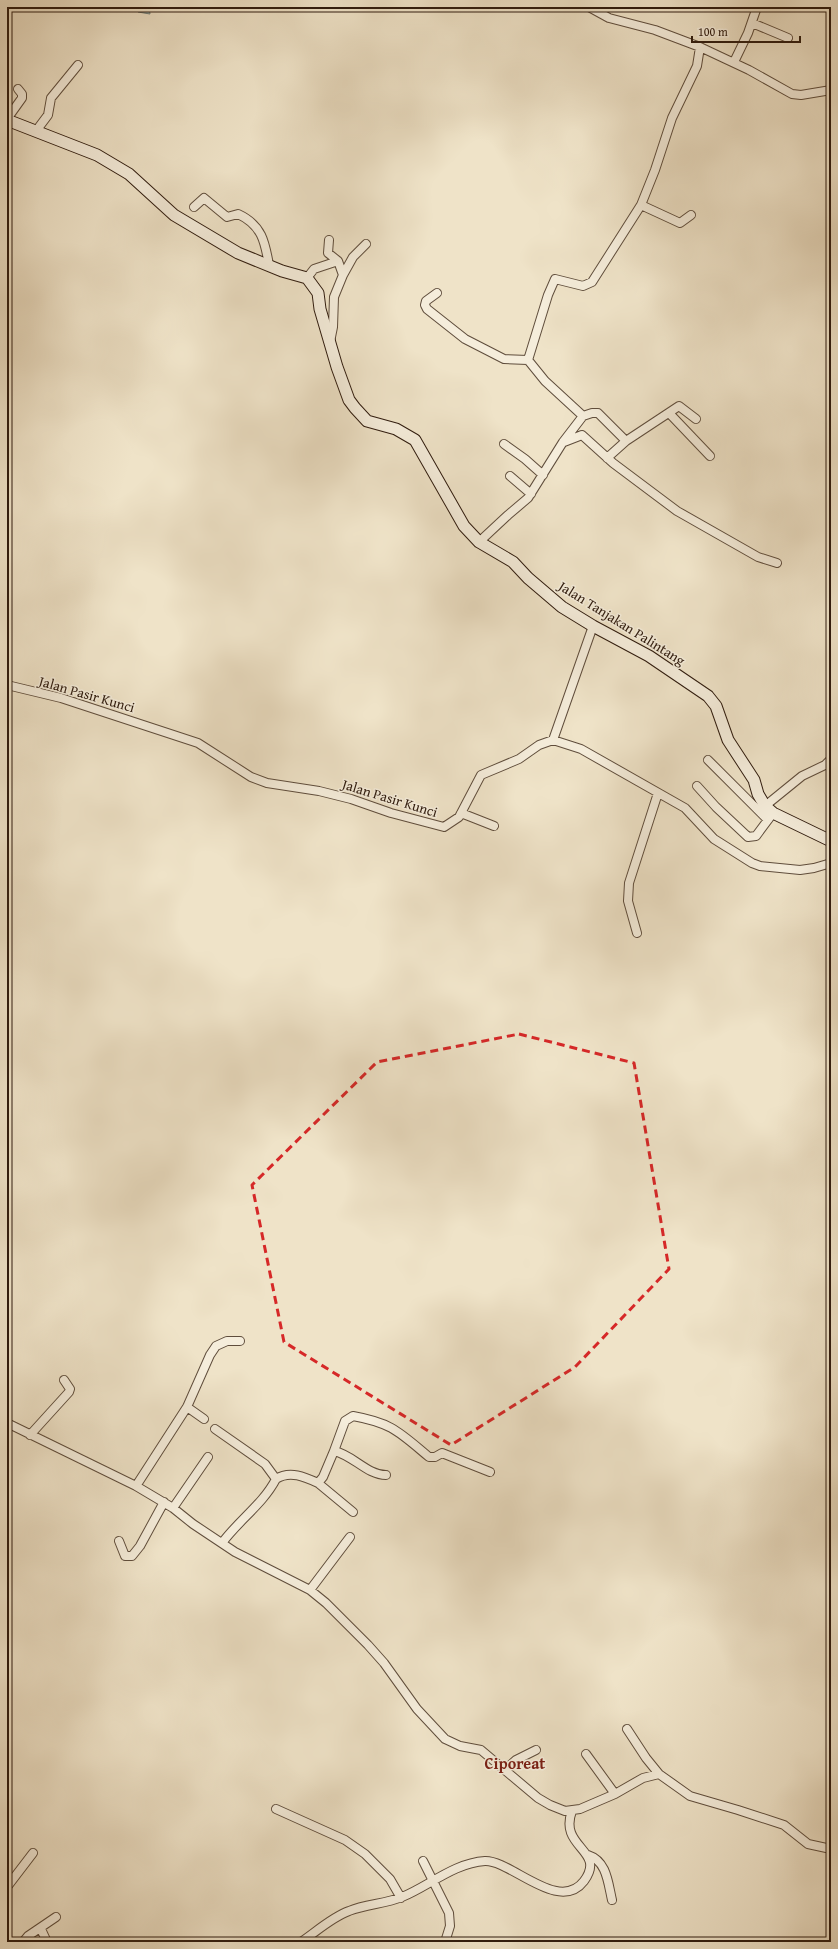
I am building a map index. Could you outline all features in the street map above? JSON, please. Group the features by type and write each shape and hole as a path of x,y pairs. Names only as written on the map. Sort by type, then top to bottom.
{"street":[{"path":"589,7 609,18 655,30 700,47 734,62 792,94 801,95 831,90"},
{"path":"734,62 757,7"},
{"path":"752,22 788,38"},
{"path":"528,360 548,295 555,279 583,286 592,282 641,205 655,170 672,118 697,66 700,47"},
{"path":"36,131 48,114 51,98 78,65"},
{"path":"18,89 22,94 22,98 7,120 84,149 118,167 129,174 178,217 238,253 307,278 314,269 338,261"},
{"path":"194,207 204,198 227,218 238,214 245,217 259,230 264,241 269,265"},
{"path":"641,205 680,223 690,215"},
{"path":"329,240 328,253 338,261 343,275"},
{"path":"329,344 332,334 334,297 343,275 353,257 366,244"},
{"name":"Jalan Tanjakan Palintang","path":"307,278 318,293 329,344 350,400 355,408 367,421 396,429 414,440 464,526 479,542 513,562 557,603 593,626 649,656 708,696 716,706 728,740 754,780 758,794 769,813"},
{"path":"437,293 426,301 424,305 427,309 465,339 504,359 528,360 545,381 583,416"},
{"path":"607,458 626,441 679,406 696,420"},
{"path":"479,542 528,498 563,442 583,416 598,413 626,441"},
{"path":"669,413 710,456"},
{"path":"563,442 582,435 607,458 677,511 758,557 777,563"},
{"path":"504,444 525,459 543,475"},
{"path":"510,476 530,494"},
{"path":"593,626 553,740 581,749 685,808 714,839 760,866 808,869 831,863"},
{"name":"Jalan Pasir Kunci","path":"7,685 61,698 198,743 251,777 267,783 319,791 444,827 448,826 461,813 482,775 519,758 538,745 553,740"},
{"path":"697,786 716,807 748,837 756,836 769,813 802,776 824,765 831,759"},
{"path":"708,760 769,813 831,842"},
{"path":"637,933 628,901 629,883 658,793"},
{"path":"461,813 494,826"},
{"path":"136,1486 187,1407 210,1355 216,1346 227,1341 240,1341"},
{"path":"30,1435 69,1392 70,1389 64,1380"},
{"path":"187,1407 204,1419"},
{"path":"318,1483 323,1477 345,1420 353,1416 378,1421 391,1426 428,1457 435,1457 442,1453 490,1472"},
{"path":"7,1423 136,1486 164,1502 193,1524 235,1552 310,1590 326,1603 372,1649 417,1709 445,1738 460,1746 480,1750 538,1798 560,1810 572,1811 615,1794 643,1778 659,1774"},
{"path":"215,1429 265,1464 276,1479"},
{"path":"334,1451 349,1456 375,1473 386,1475"},
{"path":"173,1508 208,1457"},
{"path":"222,1543 233,1528 262,1501 276,1479 282,1475 295,1475 318,1483 352,1512"},
{"path":"119,1541 125,1556 132,1556 140,1546 164,1502"},
{"path":"310,1590 350,1537"},
{"path":"627,1728 646,1758 659,1774 690,1796 780,1824 808,1844 831,1849"},
{"path":"505,1770 516,1760 536,1750"},
{"path":"586,1754 615,1794"},
{"path":"276,1809 346,1840 365,1854 390,1879 401,1898"},
{"path":"572,1811 568,1825 570,1833 588,1855 599,1860 603,1867 612,1900"},
{"path":"7,1887 33,1853"},
{"path":"301,1942 342,1914 401,1898 457,1869 475,1862 487,1861 514,1872 542,1887 570,1890 576,1888 584,1880 589,1867 588,1855"},
{"path":"423,1861 449,1913 450,1926 445,1942"},
{"path":"23,1942 28,1936 41,1929 56,1917"},
{"path":"41,1929 47,1942"}],"highlighted area":[{"path":"519,1034 634,1063 669,1269 575,1367 451,1445 284,1342 252,1185 377,1062"}],"water":[{"path":"138,7 149,7 150,14 138,12"}],"district":[{"name":"Ciporeat","path":"515,1763"}]}
